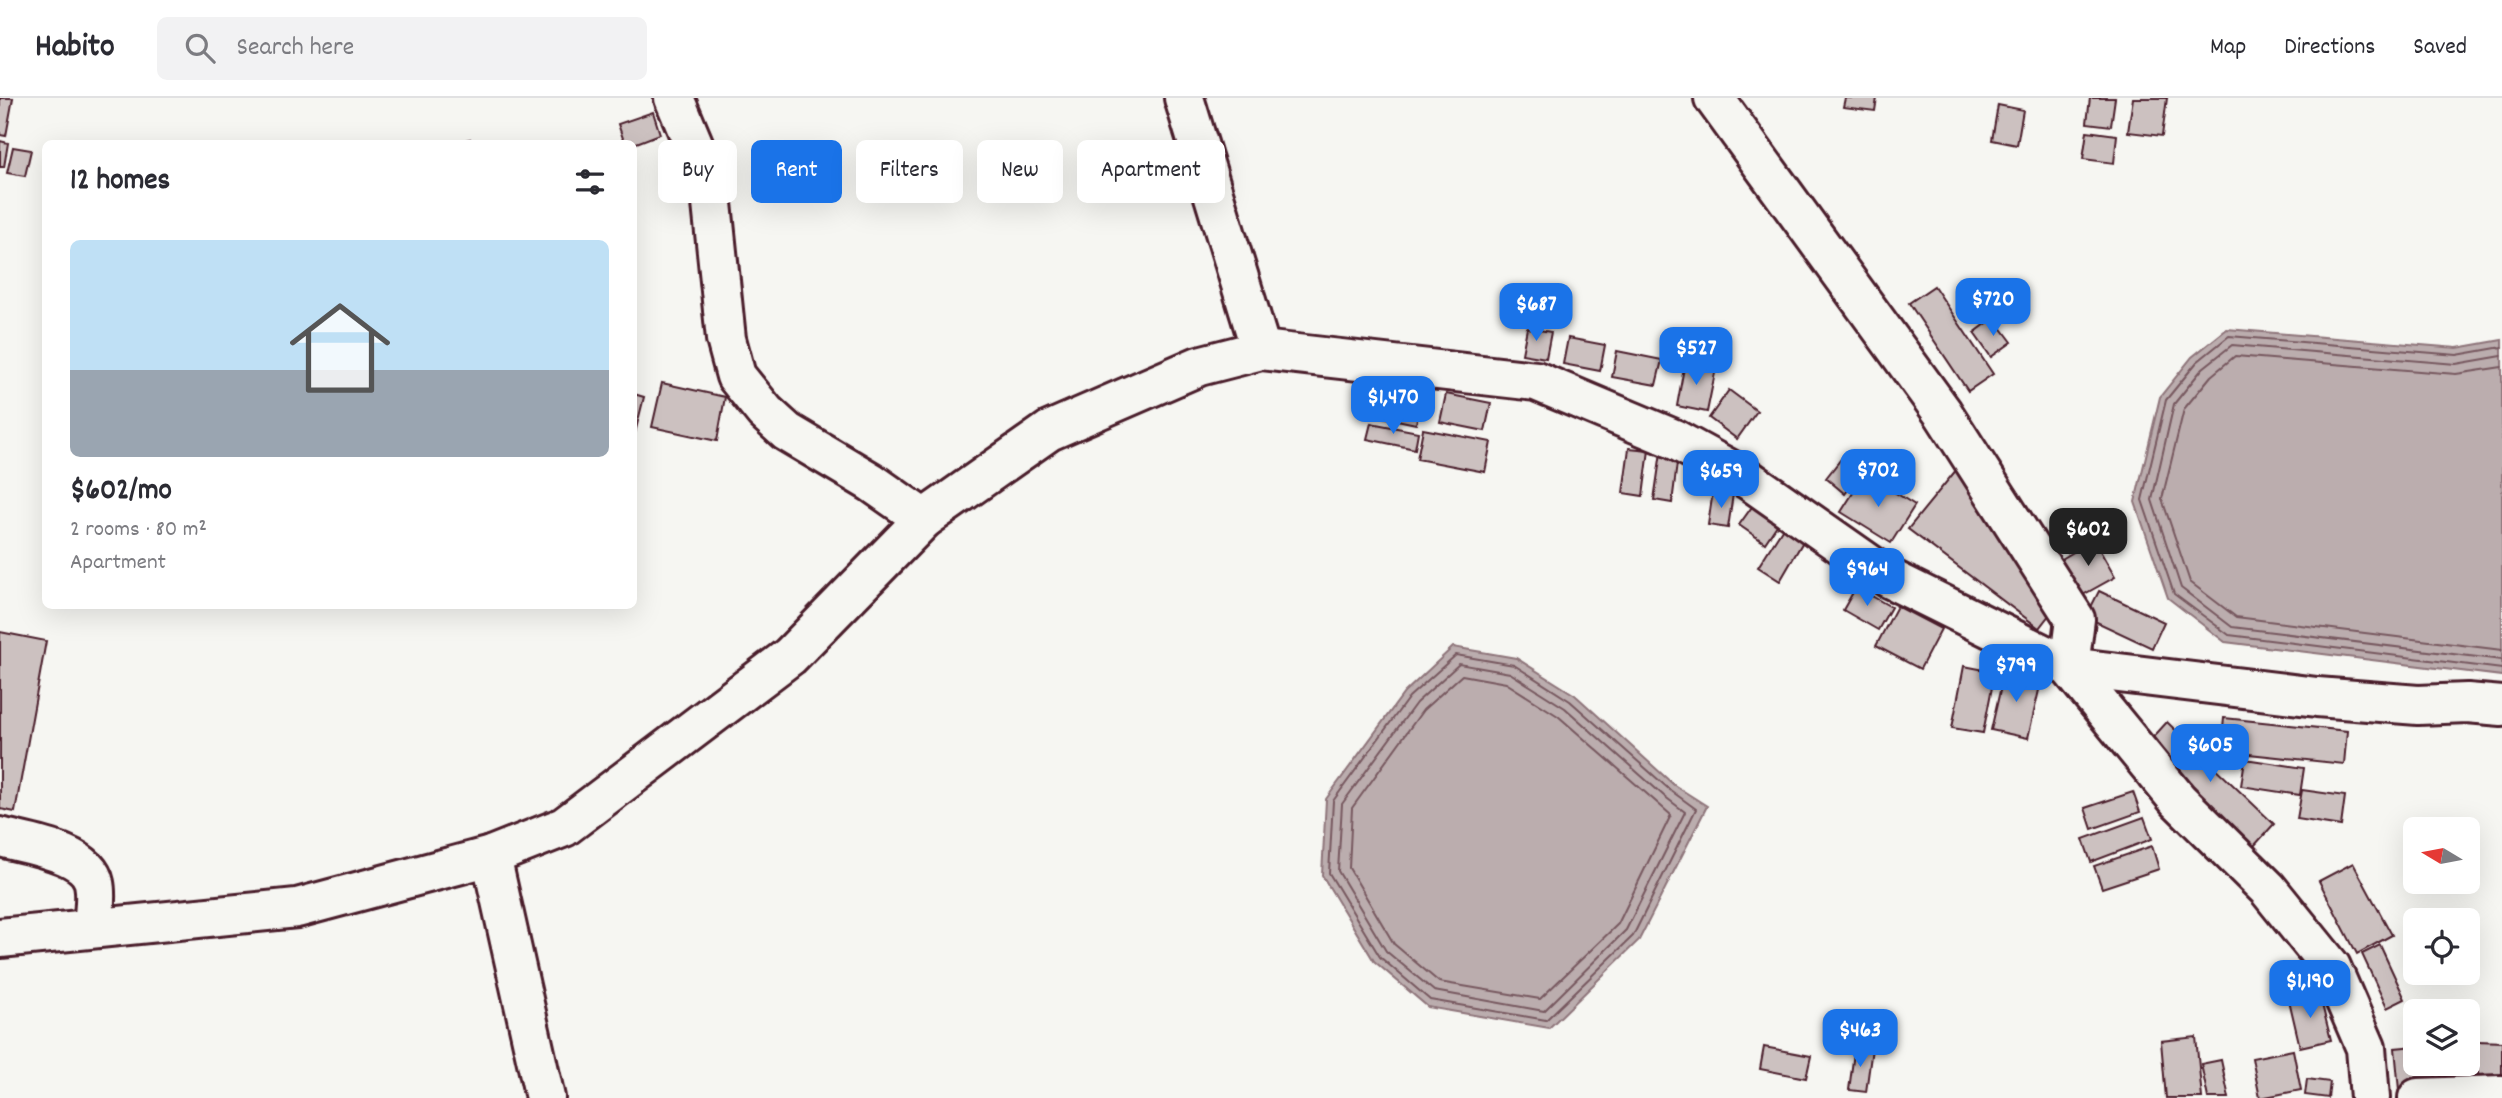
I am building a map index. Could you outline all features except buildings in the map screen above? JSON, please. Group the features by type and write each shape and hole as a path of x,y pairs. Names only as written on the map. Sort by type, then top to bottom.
{"street":[{"path":"674,98 710,184 726,339 736,376 765,412 787,432 871,482 923,519"},
{"path":"1184,98 1261,350"},
{"path":"1714,98 1943,413 2075,619 2069,667 2178,800 2268,889 2331,967 2367,1048 2370,1098"},
{"path":"0,938 297,908 491,856 564,827 790,656 923,519 1049,430 1199,366 1261,350 1536,381 1674,439 1749,480 1889,578 2069,667 2317,697 2418,705 2502,706"},
{"path":"0,837 64,854 83,865 94,882 93,927"},
{"path":"491,856 545,1098"},
{"path":"2418,1098 2502,1095"}],"water":[{"path":"2227,329 2457,348 2502,340 2502,676 2225,642 2168,598 2135,502 2160,397 2192,357"},
{"path":"1453,647 1516,658 1575,695 1674,785 1707,806 1639,940 1549,1028 1428,1007 1374,961 1322,875 1326,799 1404,693"}]}
